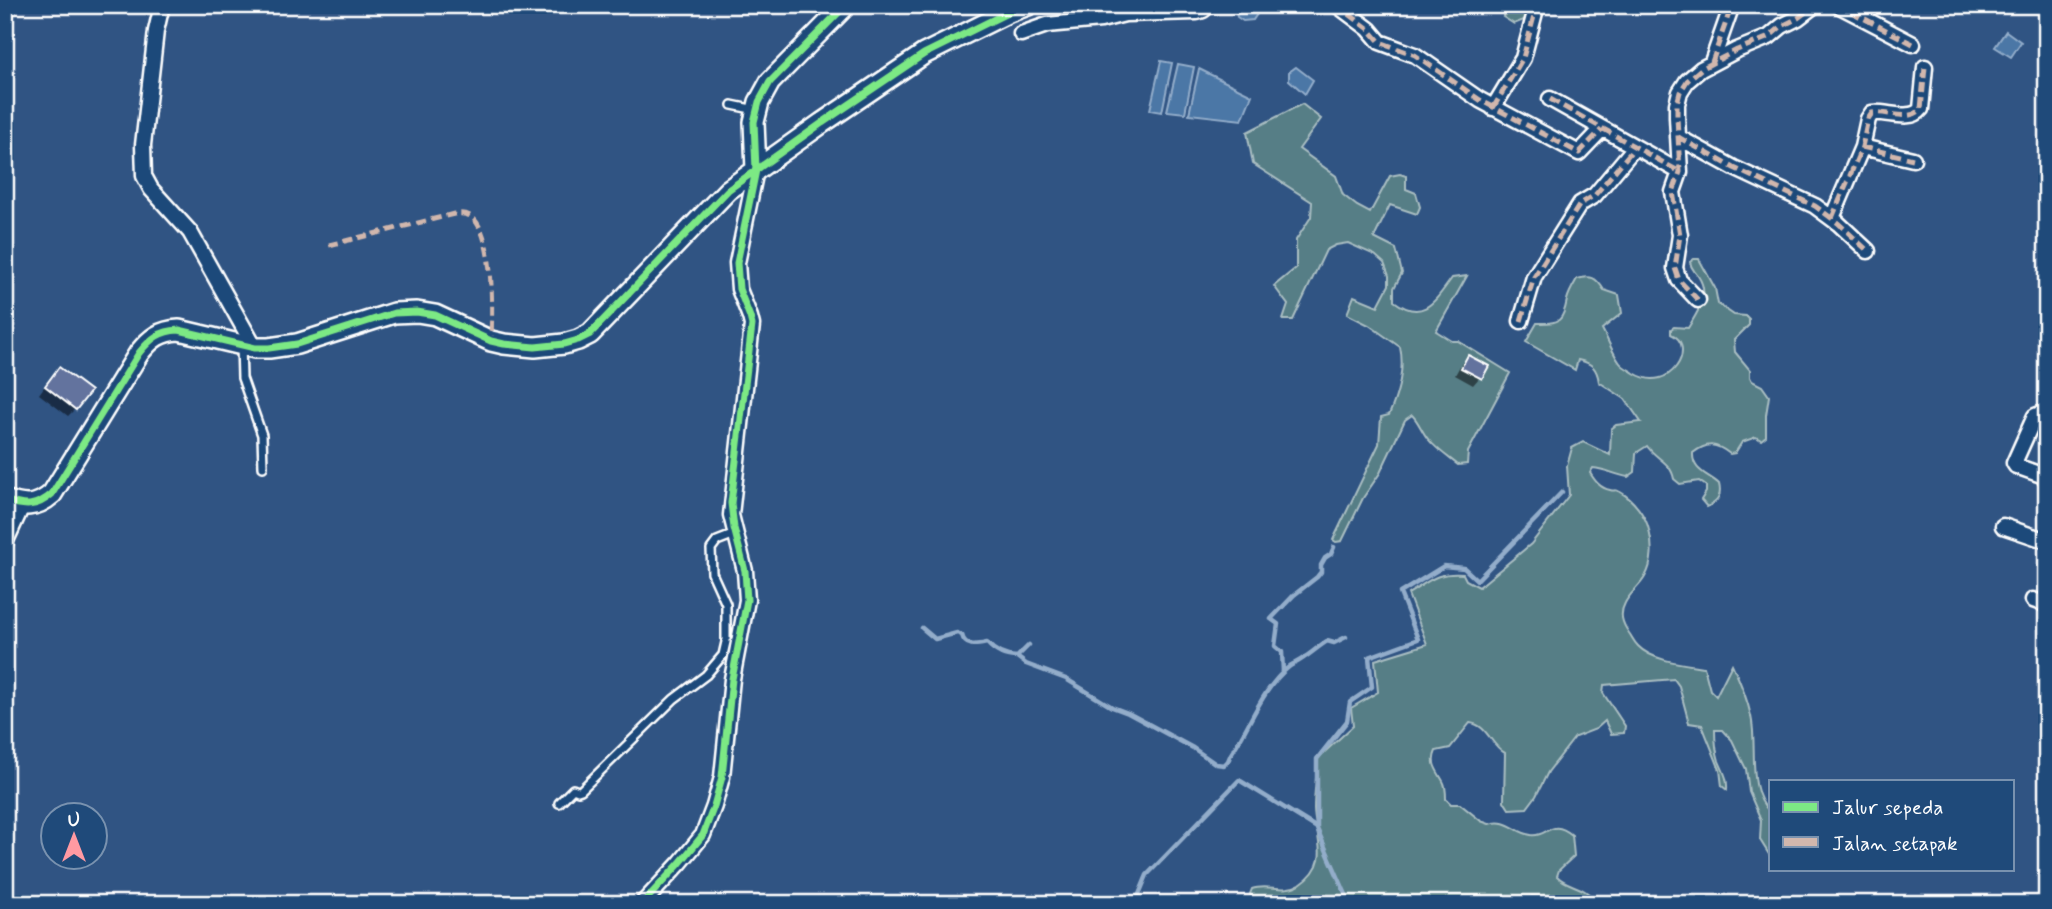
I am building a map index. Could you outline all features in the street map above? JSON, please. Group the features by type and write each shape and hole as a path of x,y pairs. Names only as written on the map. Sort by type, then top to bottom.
{"street":[{"path":"5,13 8,5"},
{"path":"162,5 156,31 143,145 144,176 151,189 190,232 248,346"},
{"path":"642,904 703,835 720,786 732,679 747,600 745,572 731,515 752,325 739,289 737,263 756,170 754,122 759,102 770,82 846,5"},
{"path":"5,543 14,503 38,504 52,494 139,353 156,334 179,330 248,346 297,344 394,313 406,312 435,315 491,341 505,344 536,347 578,340 595,329 728,190 822,122 924,54 1028,5"},
{"path":"1021,34 1048,25 1101,20 1126,10 1197,12 1209,5"},
{"path":"1337,5 1369,29 1380,42 1421,58 1493,108 1579,153 1602,129"},
{"path":"1493,108 1523,58 1537,5"},
{"path":"1712,62 1732,5"},
{"path":"1698,300 1679,280 1675,268 1680,235 1673,192 1680,172 1677,104 1680,92 1687,81 1701,69 1769,37 1815,5"},
{"path":"1838,5 1913,44"},
{"path":"1832,218 1862,147 1868,119 1872,113 1918,113 1921,108 1925,67"},
{"path":"1550,99 1680,172"},
{"path":"1678,137 1734,168 1815,206 1868,251"},
{"path":"1521,321 1534,276 1580,204 1595,195 1635,147"},
{"path":"1862,147 1913,159"},
{"path":"2047,416 2035,416 2014,463 2022,470 2047,477"},
{"path":"2003,527 2047,541"}],"lane":[{"path":"733,105 757,110"},
{"path":"248,346 242,378 262,435 263,467"},
{"path":"559,803 573,789 582,790 674,699 706,675 723,655 726,642 726,604 712,573 711,549 717,541 735,534"}],"green space":[{"path":"1502,5 1531,5 1524,20 1514,24 1503,17 1505,14 1499,9"},
{"path":"1302,104 1321,119 1299,149 1336,176 1343,195 1357,206 1370,213 1390,176 1406,176 1406,189 1416,193 1420,207 1417,214 1390,205 1374,238 1396,249 1402,273 1394,288 1394,301 1413,310 1421,309 1434,301 1452,278 1467,276 1436,331 1452,341 1458,341 1510,373 1468,452 1467,464 1458,465 1438,450 1412,415 1405,420 1380,473 1363,498 1342,541 1336,542 1333,540 1379,444 1381,417 1389,415 1395,399 1400,381 1401,355 1400,347 1369,325 1347,314 1354,296 1378,306 1389,285 1384,263 1375,255 1348,243 1326,250 1293,320 1283,320 1288,305 1274,286 1296,268 1296,240 1311,217 1312,202 1253,164 1247,132"},
{"path":"1699,259 1715,288 1718,304 1734,315 1746,316 1749,319 1749,325 1734,340 1735,352 1750,370 1752,381 1762,386 1769,396 1766,436 1761,440 1756,437 1742,442 1735,453 1730,454 1712,445 1693,453 1698,468 1719,484 1718,498 1707,507 1701,500 1706,486 1699,481 1680,484 1674,479 1667,465 1647,446 1636,453 1635,472 1628,477 1593,468 1590,473 1601,486 1617,490 1630,499 1642,514 1649,530 1652,548 1650,566 1622,611 1623,622 1635,643 1644,651 1660,658 1704,667 1710,690 1716,696 1732,664 1751,716 1755,780 1763,803 1769,811 1769,854 1760,840 1761,820 1749,792 1746,769 1732,740 1723,730 1715,730 1717,753 1726,778 1727,790 1722,786 1720,770 1702,725 1689,723 1679,686 1674,679 1604,685 1603,693 1625,726 1624,733 1611,734 1605,721 1596,729 1575,737 1548,772 1527,808 1509,809 1504,801 1505,753 1481,727 1470,723 1450,748 1436,751 1434,760 1445,785 1446,799 1451,804 1460,804 1481,821 1506,824 1531,835 1559,828 1572,835 1574,856 1559,870 1557,876 1588,893 1596,904 1550,904 1541,897 1532,896 1518,904 1257,904 1250,894 1252,889 1294,887 1317,866 1320,848 1314,808 1317,759 1353,726 1351,708 1378,692 1375,660 1427,644 1408,594 1433,578 1446,574 1463,574 1466,580 1479,587 1531,544 1569,495 1567,466 1572,448 1583,442 1610,455 1611,429 1616,425 1641,422 1625,399 1599,382 1597,373 1590,365 1578,360 1575,370 1526,342 1537,323 1559,320 1577,279 1593,278 1604,290 1619,295 1622,313 1602,329 1617,359 1634,373 1647,378 1659,378 1669,374 1681,357 1682,348 1679,340 1671,334 1671,329 1688,328 1702,303 1702,283 1690,262"}],"water":[{"path":"1240,5 1260,5 1261,8 1253,20 1243,21 1237,17 1236,12"},
{"path":"2006,31 2021,42 2011,57 1995,47"},
{"path":"1161,61 1172,63 1162,112 1150,110"},
{"path":"1178,64 1194,67 1185,113 1167,111"},
{"path":"1296,67 1313,80 1305,94 1289,80 1289,72"},
{"path":"1199,69 1252,95 1242,120 1189,114"}],"building":[{"path":"1468,355 1489,366 1482,379 1461,368"},
{"path":"59,367 91,391 76,410 45,386"}],"waterway":[{"path":"1350,904 1317,829 1317,759 1347,721 1350,702 1372,687 1369,657 1418,639 1400,593 1444,566 1464,568 1477,580 1562,492"},
{"path":"1283,672 1282,652 1275,646 1278,624 1271,619 1294,595 1317,577 1321,572 1321,565 1334,547"},
{"path":"922,628 935,639 957,633 969,644 987,643 997,651 1013,657 1017,657 1029,645"},
{"path":"1017,657 1026,664 1066,679 1112,707 1193,748 1216,764 1224,765 1264,696 1280,675 1327,641 1334,643 1346,637"},
{"path":"1135,904 1147,875 1239,780 1317,828"}],"marked path":[{"path":"1337,5 1369,29 1380,42 1415,55 1480,100 1579,153 1602,129"},
{"path":"1493,108 1523,58 1537,5"},
{"path":"1712,62 1732,5"},
{"path":"1698,300 1679,280 1675,268 1680,235 1673,192 1680,172 1677,117 1680,92 1687,81 1701,69 1769,37 1815,5"},
{"path":"1838,5 1913,44"},
{"path":"1832,218 1862,147 1868,119 1872,113 1917,113 1921,109 1925,67"},
{"path":"1550,99 1680,172"},
{"path":"1678,137 1734,168 1815,206 1868,251"},
{"path":"1521,321 1534,277 1580,204 1595,195 1635,147"},
{"path":"1862,147 1913,159"},
{"path":"329,245 454,214 470,216 478,225 488,255 491,341"}],"cycle path":[{"path":"642,904 703,835 722,777 732,679 747,600 745,571 734,528 731,503 752,325 739,289 737,263 756,170 754,122 759,102 770,82 846,5"},
{"path":"5,500 30,505 41,502 52,494 139,353 152,339 166,332 179,330 255,348 269,348 297,344 394,313 417,312 435,315 491,341 504,344 535,347 578,340 590,334 728,190 924,54 1028,5"}]}
